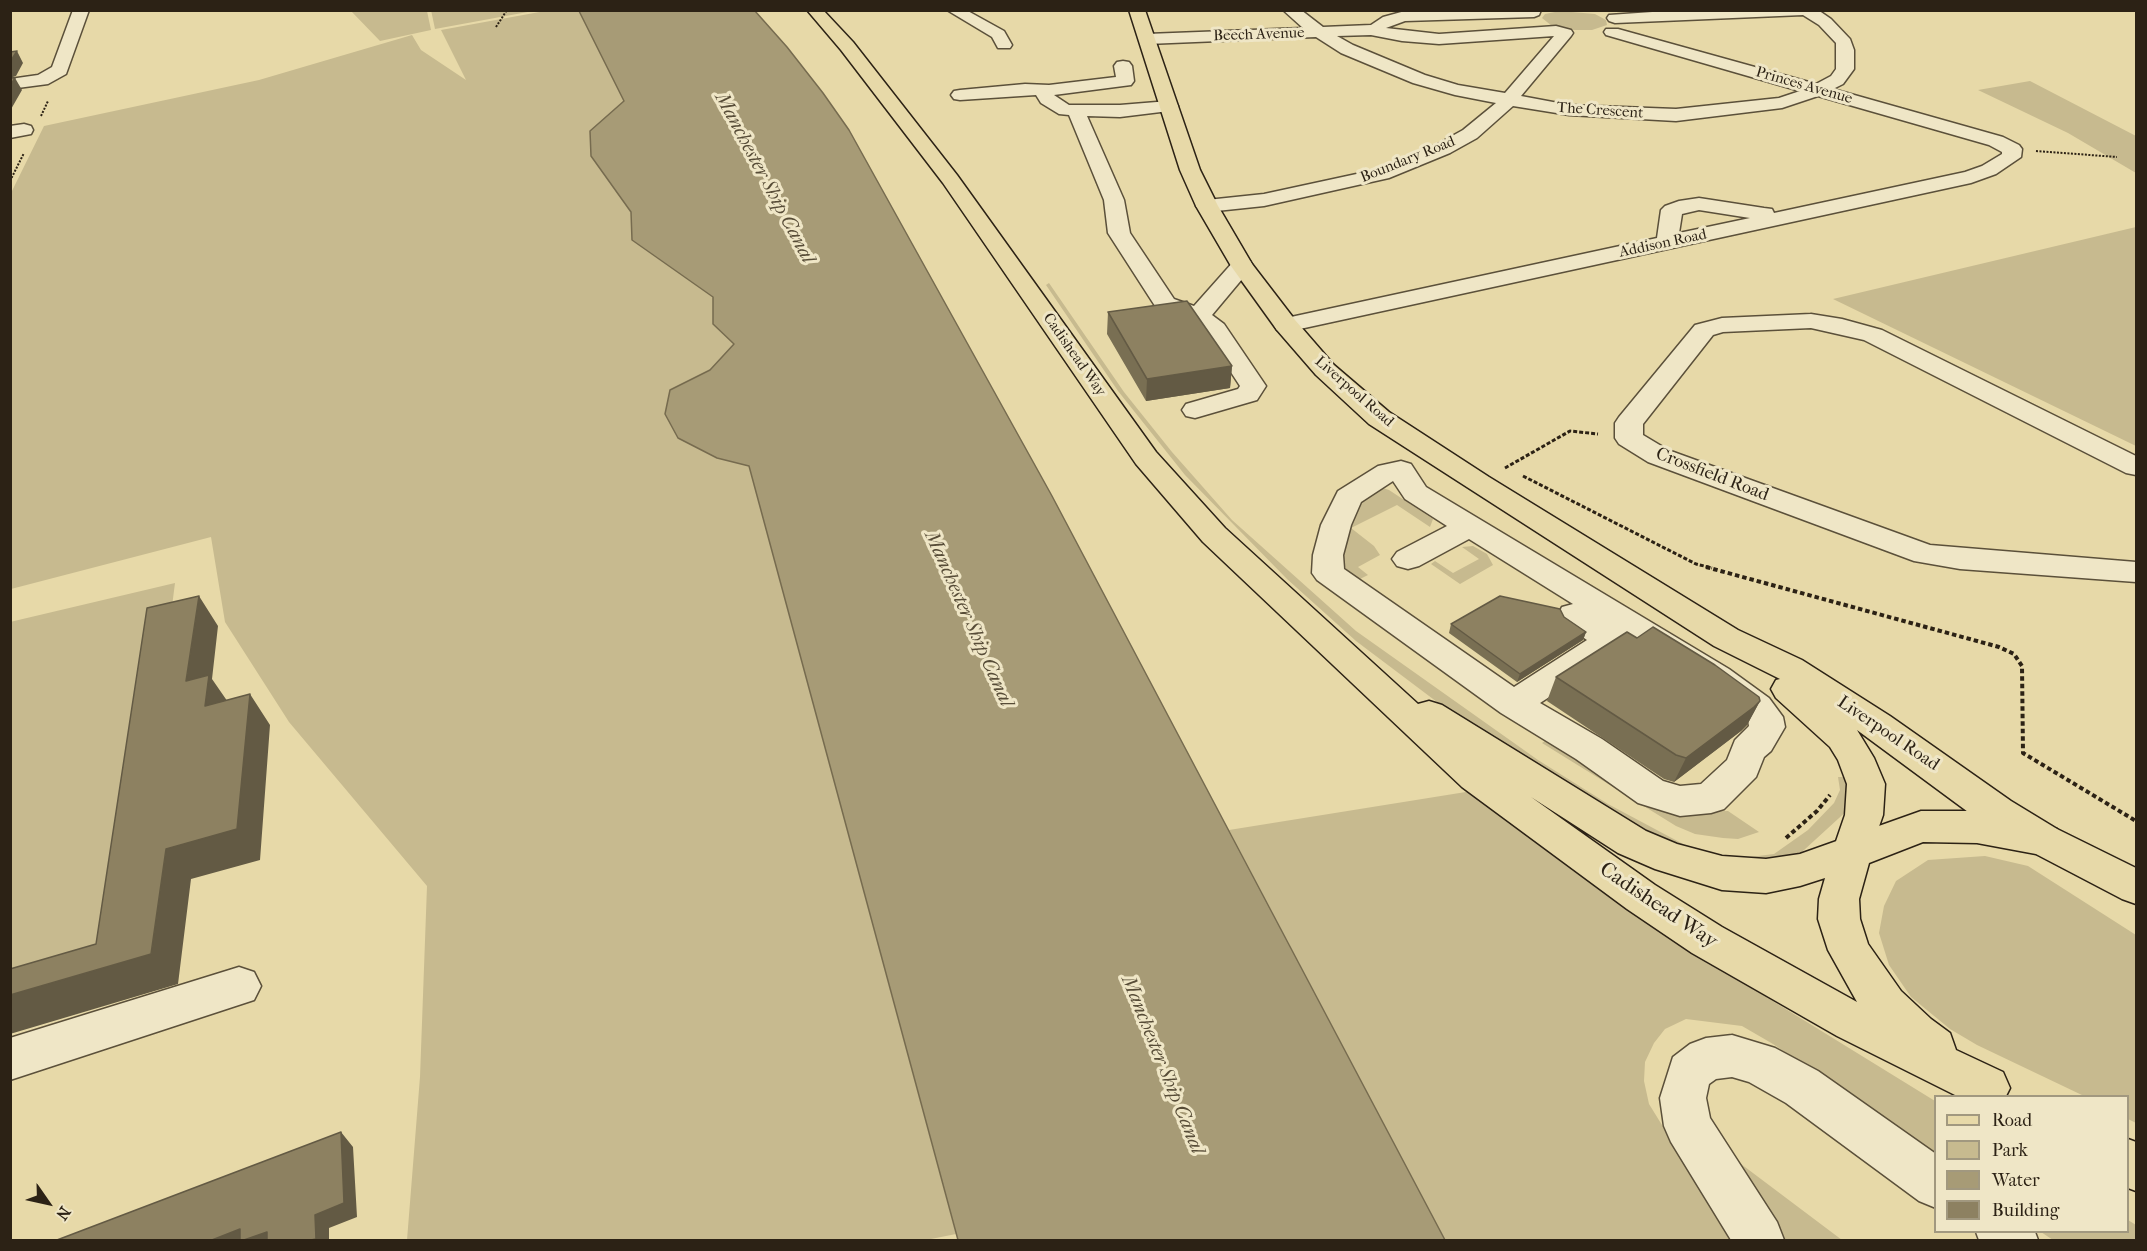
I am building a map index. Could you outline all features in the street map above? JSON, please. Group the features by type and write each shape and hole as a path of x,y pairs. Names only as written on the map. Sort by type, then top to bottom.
{"main road":[{"name":"Cadishead Way","path":"814,10 847,46 950,179 1146,458 1214,535 1474,777 1650,903 1707,940 1853,1022 1995,1092"},
{"name":"Liverpool Road","path":"1137,10 1190,170 1207,206 1242,266 1286,325 1325,370 1379,418 1726,638 1790,669 1877,725 1997,812 2043,840"},
{"name":"Liverpool Road","path":"1726,638 1822,717 1843,737 1856,758 1866,784 1864,815 1839,899 1839,920 1849,950 1866,979 1886,1005 1915,1034 1995,1092"},
{"name":"Cadishead Way","path":"1364,673 1632,842 1669,858 1722,873 1766,876 1800,870 1921,826 1977,827 2043,840"},
{"path":"2043,840 2136,887"}],"street":[{"path":"10,84 43,84 60,70 81,10"},
{"path":"954,10 1008,40"},
{"name":"The Crescent","path":"1290,10 1318,32 1347,48 1419,79 1455,90 1507,101 1569,110 1676,115 1762,107 1819,90 1837,80 1845,69 1844,42 1825,22 1805,10"},
{"name":"Princes Avenue","path":"1805,10 1607,24 2004,145"},
{"path":"1536,11 1531,17 1534,22 1568,33"},
{"name":"Beech Avenue","path":"1371,30 1389,20 1405,16 1536,11"},
{"name":"Beech Avenue","path":"1147,39 1371,30 1402,36 1439,39 1568,33"},
{"name":"Boundary Road","path":"1207,206 1303,192 1382,174 1443,149 1470,134 1500,110 1568,33"},
{"path":"960,95 1025,89 1049,90 1125,81 1123,66"},
{"path":"1049,90 1046,94 1047,99 1065,110 1132,110 1168,106"},
{"path":"1077,110 1077,117 1114,200 1119,233 1165,304 1198,316 1215,329 1253,386 1248,394 1195,410"},
{"name":"Addison Road","path":"1286,325 1971,177 2004,162 2011,156 2004,145"},
{"path":"1667,243 1672,210 1686,205 1699,204 1781,218"},
{"path":"1198,316 1242,266"},
{"path":"1629,438 1629,423 1638,409 1704,330 1722,325 1811,321 1842,326 1873,335 2136,467"},
{"name":"Crossfield Road","path":"1629,438 1658,456 1924,554 1959,560 2136,572"},
{"path":"1401,470 1415,494 1740,693 1757,707 1765,717 1767,727 1758,741 1748,750 1743,767 1728,784 1711,798 1680,801 1651,793 1589,749 1513,704 1328,573 1328,555 1336,525 1348,497 1388,472 1401,470 1435,454"},
{"path":"1408,559 1469,527"},
{"path":"1509,552 1517,577 1611,640 1513,704"},
{"path":"10,1059 239,986"},
{"path":"1760,1240 1688,1126 1683,1098 1689,1072 1707,1059 1732,1056 1759,1063 1802,1087 1934,1183"}],"path":[{"path":"496,27 507,10"},
{"path":"2004,145 2117,156"},
{"path":"1479,483 1570,431 1629,438"},
{"path":"1507,467 1696,564 1999,647 2014,654 2022,666 2023,753 2136,821"}],"green space":[{"path":"431,10 533,10 533,11 435,29"},
{"path":"351,11 427,11 431,30 380,41"},
{"path":"545,11 579,11 624,101 591,131 591,156 631,212 632,240 713,297 713,324 734,344 710,370 670,390 717,458 749,465 956,1234 926,1240 407,1240 420,1077 427,886 289,722 225,622 211,537 11,589 11,193 44,126 259,80 412,35 421,50 466,80 441,30"},
{"path":"1560,11 1595,14 1606,20 1607,25 1592,30 1574,30 1552,26 1542,18 1545,14"},
{"path":"2030,81 2136,136 2136,173 2068,133 1978,90"},
{"path":"2136,227 2136,446 1833,299"},
{"path":"1049,283 1124,392 1172,452 1232,520 1356,631 1538,760 1608,804 1698,852 1734,859 1774,854 1808,830 1834,803 1840,790 1838,777 1854,777 1850,808 1792,861 1694,862 1531,768 1356,641 1287,579 1185,475 1118,391 1046,285"},
{"path":"1383,488 1433,519 1430,527 1397,505 1351,528 1374,546 1380,555 1358,567 1368,575 1358,580 1348,572 1342,562 1341,551 1347,529 1362,499"},
{"path":"1473,546 1487,554 1493,565 1460,584 1431,564 1435,561 1453,573 1479,559 1462,547"},
{"path":"175,583 125,973 10,1008 10,622"},
{"path":"1549,738 1670,812 1728,811 1759,832 1738,839 1723,838 1695,834 1676,826 1542,743"},
{"path":"1472,791 1737,979 1934,1100 1934,1153 1773,1044 1742,1026 1686,1019 1665,1029 1654,1043 1645,1062 1644,1081 1649,1104 1733,1240 1445,1240 1229,830"},
{"path":"1985,856 2028,866 2136,935 2136,1123 2129,1120 2129,1095 2082,1095 1977,1045 1950,1029 1911,997 1889,965 1879,933 1884,906 1896,881 1928,860"},
{"path":"1733,1158 1842,1240 1781,1240"},
{"path":"2129,1221 2136,1225 2136,1240 2053,1240 2042,1233 2129,1233"}],"water":[{"name":"Manchester Ship Canal","path":"579,11 755,11 823,93 849,130 1052,496 1445,1240 958,1240 749,466 717,458 678,438 665,414 670,390 710,370 734,344 713,324 713,297 632,240 631,212 591,156 590,131 624,101"}],"building":[{"path":"17,51 10,62 10,52"},
{"path":"1187,301 1232,366 1147,379 1108,312"},
{"path":"199,596 186,681 209,675 205,706 250,694 237,829 166,849 151,954 10,995 10,969 96,944 147,608"},
{"path":"1500,596 1560,609 1564,617 1586,632 1520,674 1451,624"},
{"path":"1653,627 1715,665 1759,697 1760,701 1754,707 1686,758 1676,755 1556,677 1627,632 1637,638"},
{"path":"341,1132 344,1203 315,1215 316,1239 267,1240 267,1232 240,1240 240,1229 212,1240 57,1240"}]}
